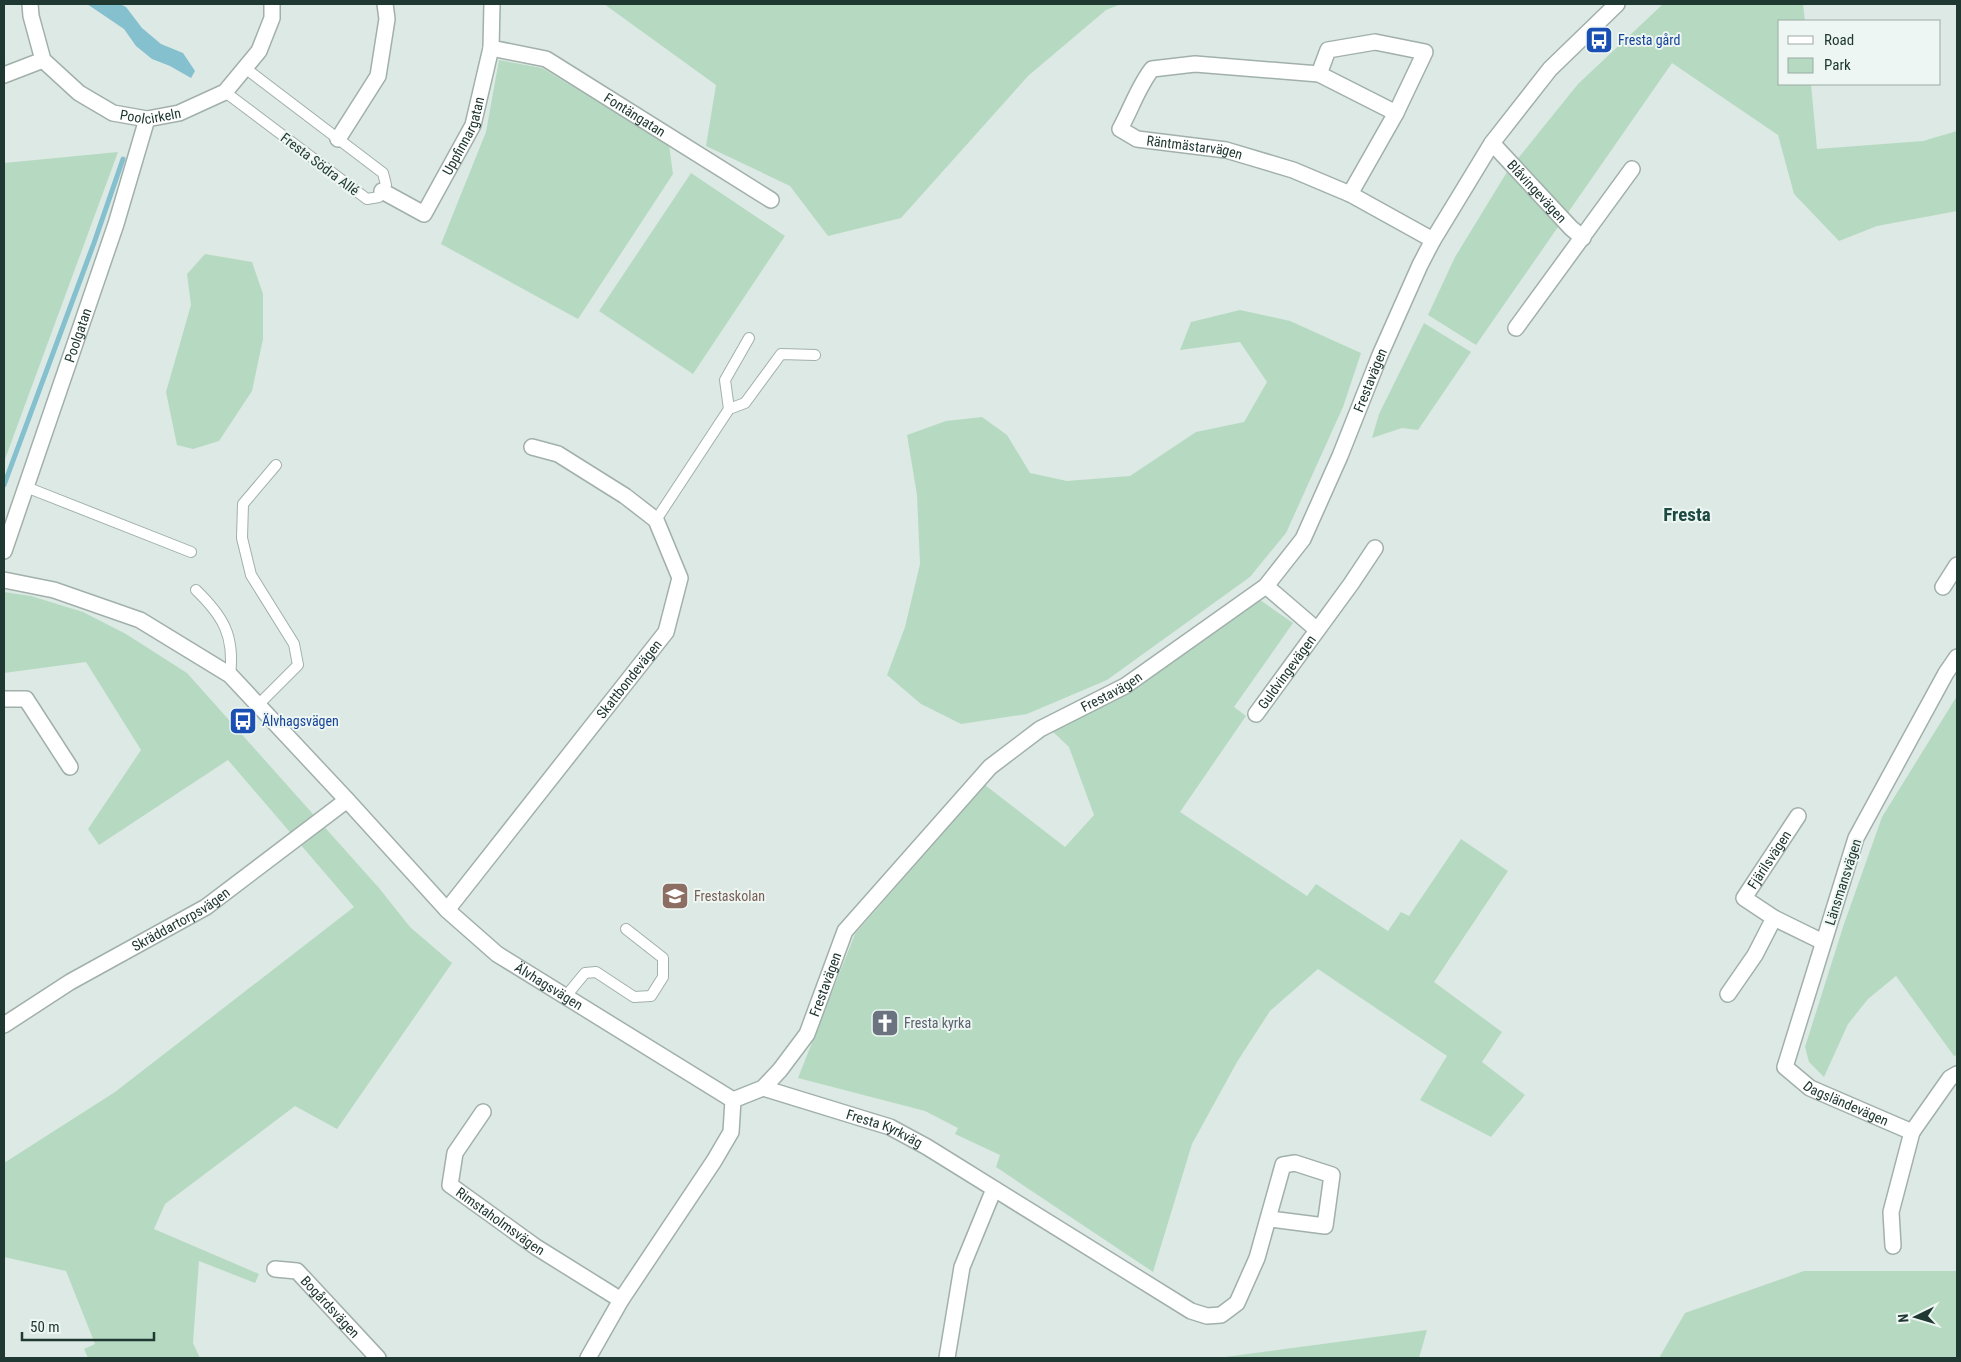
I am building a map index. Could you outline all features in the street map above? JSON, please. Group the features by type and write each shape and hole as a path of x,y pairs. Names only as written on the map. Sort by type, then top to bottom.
{"street":[{"path":"4,75 43,60 31,16 30,4"},
{"name":"Poolcirkeln","path":"43,60 79,93 113,113 147,119 179,113 225,92 258,51 272,18 272,4"},
{"path":"338,139 378,76 387,19 385,4"},
{"name":"Uppfinnargatan","path":"382,191 424,214 474,125 491,48 492,4"},
{"name":"Frestavägen","path":"732,1100 763,1088 780,1070 807,1034 845,931 990,767 1040,729 1125,686 1266,586 1303,539 1340,456 1380,355 1420,264 1433,240 1492,143 1550,69 1617,4"},
{"path":"1319,74 1328,50 1375,42 1426,52 1396,113 1350,194"},
{"name":"Fontängatan","path":"491,48 546,59 771,200"},
{"name":"Räntmästarvägen","path":"1396,113 1319,74 1195,64 1152,69 1141,84 1134,104 1120,129 1137,139 1226,150 1292,170 1350,194 1433,240"},
{"name":"Poolgatan","path":"4,550 116,224 147,119"},
{"name":"Blåvingevägen","path":"1492,143 1571,228 1583,238"},
{"path":"1516,328 1632,169"},
{"name":"Skattbondevägen","path":"446,910 666,632 680,578 656,520 625,496 558,454 532,447"},
{"name":"Guldvingevägen","path":"1256,714 1375,548"},
{"path":"1943,587 1957,565"},
{"name":"Älvhagsvägen","path":"4,580 54,590 140,620 230,675 347,800 446,910 497,954 732,1100"},
{"name":"Guldvingevägen","path":"1266,586 1316,629"},
{"name":"Länsmansvägen","path":"1785,1067 1856,838 1946,673 1957,657"},
{"path":"4,699 26,699 70,767"},
{"name":"Skräddartorpsvägen","path":"4,1025 70,982 206,907 347,800"},
{"name":"Fjärilsvägen","path":"1798,816 1744,898 1774,918 1823,942"},
{"path":"1728,994 1755,955 1774,918"},
{"name":"Dagsländevägen","path":"1785,1067 1810,1088 1912,1132"},
{"path":"1893,1246 1891,1212 1912,1132 1950,1078 1957,1074"},
{"name":"Fresta Kyrkväg","path":"763,1088 890,1127 927,1147 1191,1311 1207,1316 1221,1315 1237,1303 1258,1258 1270,1219"},
{"path":"588,1358 621,1300 714,1161 731,1132 732,1100"},
{"name":"Rimstaholmsvägen","path":"483,1112 455,1153 450,1186 536,1247 621,1300"},
{"path":"1295,1163 1332,1176 1325,1226 1270,1219 1283,1165 1295,1163"},
{"path":"947,1358 962,1267 994,1189"},
{"name":"Bogårdsvägen","path":"275,1269 297,1271 378,1358"}],"lane":[{"path":"245,68 383,173 386,185 382,191"},
{"name":"Fresta Södra Allé","path":"225,92 367,199 379,197 382,191"},
{"path":"729,409 725,380 749,338"},
{"path":"656,520 729,409 745,403 781,354 815,355"},
{"path":"258,705 298,665 294,644 251,575 242,538 243,504 276,465"},
{"path":"26,487 191,552"},
{"path":"196,590 214,607 227,630 232,656 230,675"},
{"path":"566,996 585,973 596,972 634,997 651,996 663,977 663,958 626,929"}],"green space":[{"path":"604,4 1121,4 1106,10 1028,76 901,218 828,236 790,186 706,146 716,85"},
{"path":"1663,4 1803,4 1805,20 1778,20 1778,85 1811,85 1817,149 1923,141 1957,131 1957,211 1877,226 1839,241 1794,194 1778,135 1672,63 1476,345 1428,315 1455,257 1507,172 1578,84"},
{"path":"499,60 542,68 669,145 673,174 578,319 441,244 486,132"},
{"path":"118,152 4,462 4,163"},
{"path":"691,173 785,236 693,374 599,311"},
{"path":"205,254 252,262 263,294 263,339 252,391 219,441 193,449 177,445 166,392 191,305 187,274"},
{"path":"1240,310 1290,321 1361,353 1343,407 1286,533 1250,577 1107,680 1027,714 961,724 921,704 887,675 905,627 920,564 917,495 907,435 946,421 982,417 1007,435 1030,473 1067,481 1130,476 1196,432 1244,422 1267,382 1240,342 1180,350 1191,322"},
{"path":"1424,323 1471,352 1418,430 1402,428 1372,438 1379,414"},
{"path":"4,592 31,596 83,612 126,634 187,673 379,888 410,927 452,963 337,1129 295,1106 165,1204 154,1229 259,1274 255,1283 199,1261 193,1343 200,1358 88,1358 84,1349 95,1344 66,1271 4,1257 4,1163 115,1092 354,907 228,760 99,845 88,829 141,750 86,662 4,673"},
{"path":"1260,600 1293,623 1234,707 1246,716 1180,812 1307,896 1316,884 1388,931 1401,912 1409,916 1461,839 1508,871 1434,982 1502,1032 1482,1062 1525,1095 1491,1137 1420,1100 1447,1056 1318,969 1270,1011 1237,1062 1192,1144 1153,1272 996,1167 1000,1155 955,1134 958,1128 925,1111 798,1078 855,934 985,785 1065,847 1094,815 1069,747 1051,730 1127,692"},
{"path":"1957,696 1957,1055 1954,1056 1896,976 1868,999 1848,1024 1824,1077 1809,1062 1805,1047 1844,924 1882,817"},
{"path":"1804,1271 1957,1271 1957,1358 1659,1358 1685,1313"},
{"path":"1427,1330 1419,1358 1217,1358"}],"water":[{"path":"87,4 120,4 126,7 142,28 161,44 183,53 195,71 191,78 170,66 152,59 136,46 124,29"}],"waterway":[{"path":"4,485 94,243 123,159"}],"place":[{"name":"Fresta gård","path":"1599,40"},
{"name":"Älvhagsvägen","path":"243,721"},
{"name":"Frestaskolan","path":"675,896"},
{"name":"Fresta kyrka","path":"885,1023"}],"district":[{"name":"Fresta","path":"1687,514"}]}
